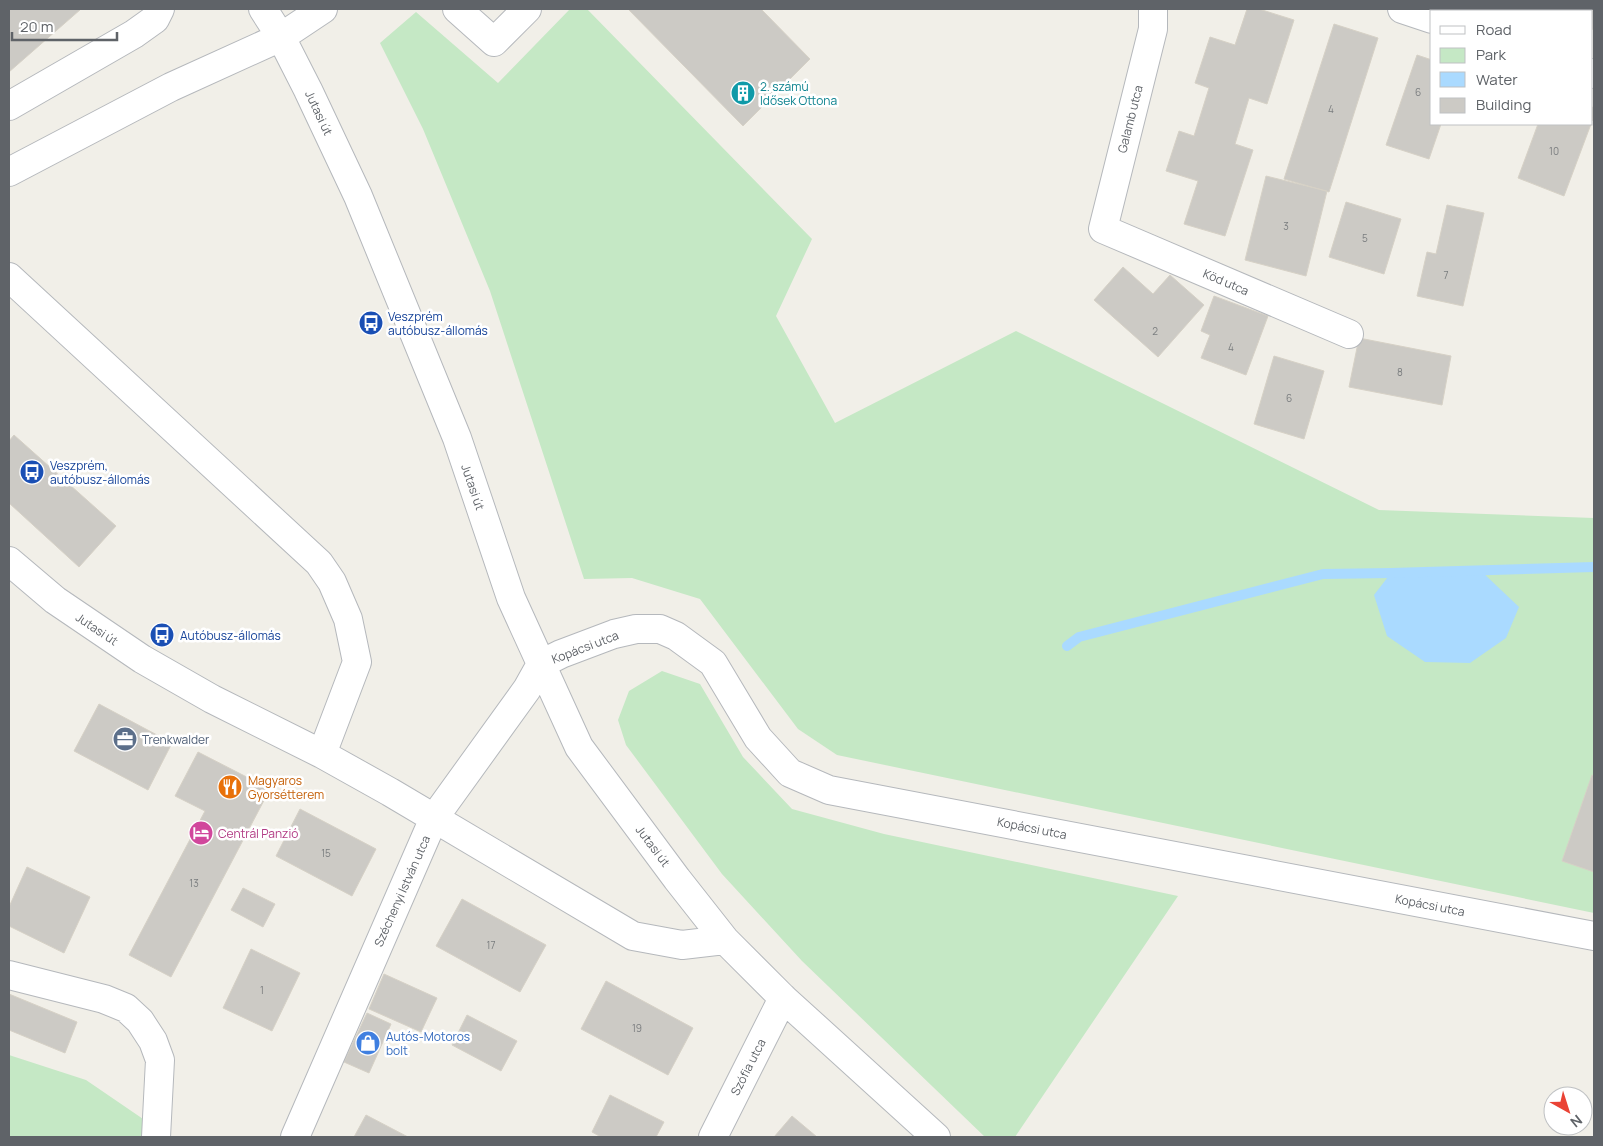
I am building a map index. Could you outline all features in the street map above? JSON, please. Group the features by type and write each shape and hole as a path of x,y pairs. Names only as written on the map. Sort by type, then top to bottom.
{"street":[{"path":"9,106 134,34 155,19 160,9"},
{"name":"Jutasi út","path":"263,9 281,37 358,196 457,438 511,598 579,747 725,940 783,998 936,1137"},
{"path":"9,172 171,87 281,37 323,9"},
{"path":"457,9 494,42 527,9"},
{"name":"Galamb utca","path":"1103,229 1153,29 1153,9"},
{"path":"1402,9 1430,18"},
{"name":"Köd utca","path":"1103,229 1349,334"},
{"path":"9,278 318,563 332,582 348,619 357,662 322,754"},
{"name":"Jutasi út","path":"9,561 55,600 142,659 212,699 322,754 634,936 682,946 725,940"},
{"name":"Kopácsi utca","path":"542,664 561,654 614,634 636,629 660,629 676,636 713,663 758,738 790,773 829,790 1594,936"},
{"name":"Széchenyi István utca","path":"295,1137 434,818 527,689 542,664"},
{"path":"9,975 104,999 126,1008 140,1021 153,1041 160,1060 156,1137"},
{"name":"Szófia utca","path":"713,1137 783,998"}],"green space":[{"path":"570,9 587,9 812,239 776,316 835,423 1016,331 1379,510 1594,518 1594,913 837,755 798,729 700,599 632,578 584,579 490,291 423,129 380,43 416,12 498,83"},
{"path":"662,671 700,684 743,757 792,809 884,834 1178,896 1015,1137 985,1137 802,961 722,874 626,745 618,720 629,691"},
{"path":"9,1055 86,1080 146,1121 146,1137 9,1137"}],"water":[{"path":"1480,570 1519,607 1506,638 1470,663 1425,662 1387,636 1374,595 1391,573"}],"building":[{"path":"9,9 81,9 9,72"},
{"name":"2. számú Idősek Ottona","path":"628,9 761,9 810,59 743,126"},
{"path":"1247,9 1259,9 1294,20 1267,104 1249,98 1235,144 1253,150 1225,236 1184,224 1198,181 1166,171 1179,131 1194,136 1209,88 1195,83 1210,37 1235,45"},
{"path":"1498,9 1571,9 1570,10"},
{"path":"1594,9 1594,30 1593,10"},
{"path":"1334,24 1378,38 1329,192 1284,179"},
{"path":"1417,55 1430,59 1430,125 1441,125 1429,159 1386,145"},
{"path":"1538,125 1591,125 1564,196 1518,178"},
{"path":"1266,176 1327,191 1306,276 1245,260"},
{"path":"1346,202 1401,219 1384,274 1329,257"},
{"path":"1447,205 1484,213 1463,306 1417,296 1427,252 1436,254"},
{"path":"1123,267 1153,294 1170,275 1204,305 1158,357 1094,300"},
{"path":"1214,296 1268,316 1246,375 1201,358 1210,335 1201,331"},
{"path":"1359,338 1451,356 1442,405 1349,387"},
{"path":"1274,356 1324,371 1304,439 1254,424"},
{"name":"Veszprém, autóbusz-állomás","path":"14,435 116,526 79,567 9,503 9,441"},
{"path":"99,704 172,743 148,790 74,751"},
{"path":"198,752 270,789 171,977 129,955 205,811 175,796"},
{"path":"1592,775 1594,776 1594,872 1562,861"},
{"path":"300,809 376,849 352,896 276,856"},
{"path":"27,867 90,897 64,953 9,926 9,907"},
{"path":"243,888 275,904 263,927 231,910"},
{"path":"462,899 546,945 520,992 436,946"},
{"path":"251,949 300,973 272,1031 223,1008"},
{"path":"384,974 437,998 421,1032 369,1009"},
{"path":"606,981 693,1028 668,1075 581,1029"},
{"path":"9,994 77,1022 65,1053 9,1030"},
{"name":"Autós-Motoros bolt","path":"367,1013 391,1024 369,1073 344,1062"},
{"path":"467,1015 517,1041 501,1071 452,1045"},
{"path":"610,1095 664,1122 656,1137 601,1137 592,1132"},
{"path":"366,1115 408,1137 354,1137"},
{"path":"792,1116 817,1137 774,1137"}],"waterway":[{"path":"1067,646 1079,637 1323,574 1594,567"}],"place":[{"name":"2. számú Idősek Ottona","path":"743,93"},
{"name":"Veszprém autóbusz-állomás","path":"371,323"},
{"name":"Veszprém, autóbusz-állomás","path":"32,472"},
{"name":"Autóbusz-állomás","path":"162,635"},
{"name":"Trenkwalder","path":"125,739"},
{"name":"Magyaros Gyorsétterem","path":"230,787"},
{"name":"Centrál Panzió","path":"201,833"},
{"name":"Autós-Motoros bolt","path":"368,1043"}]}
